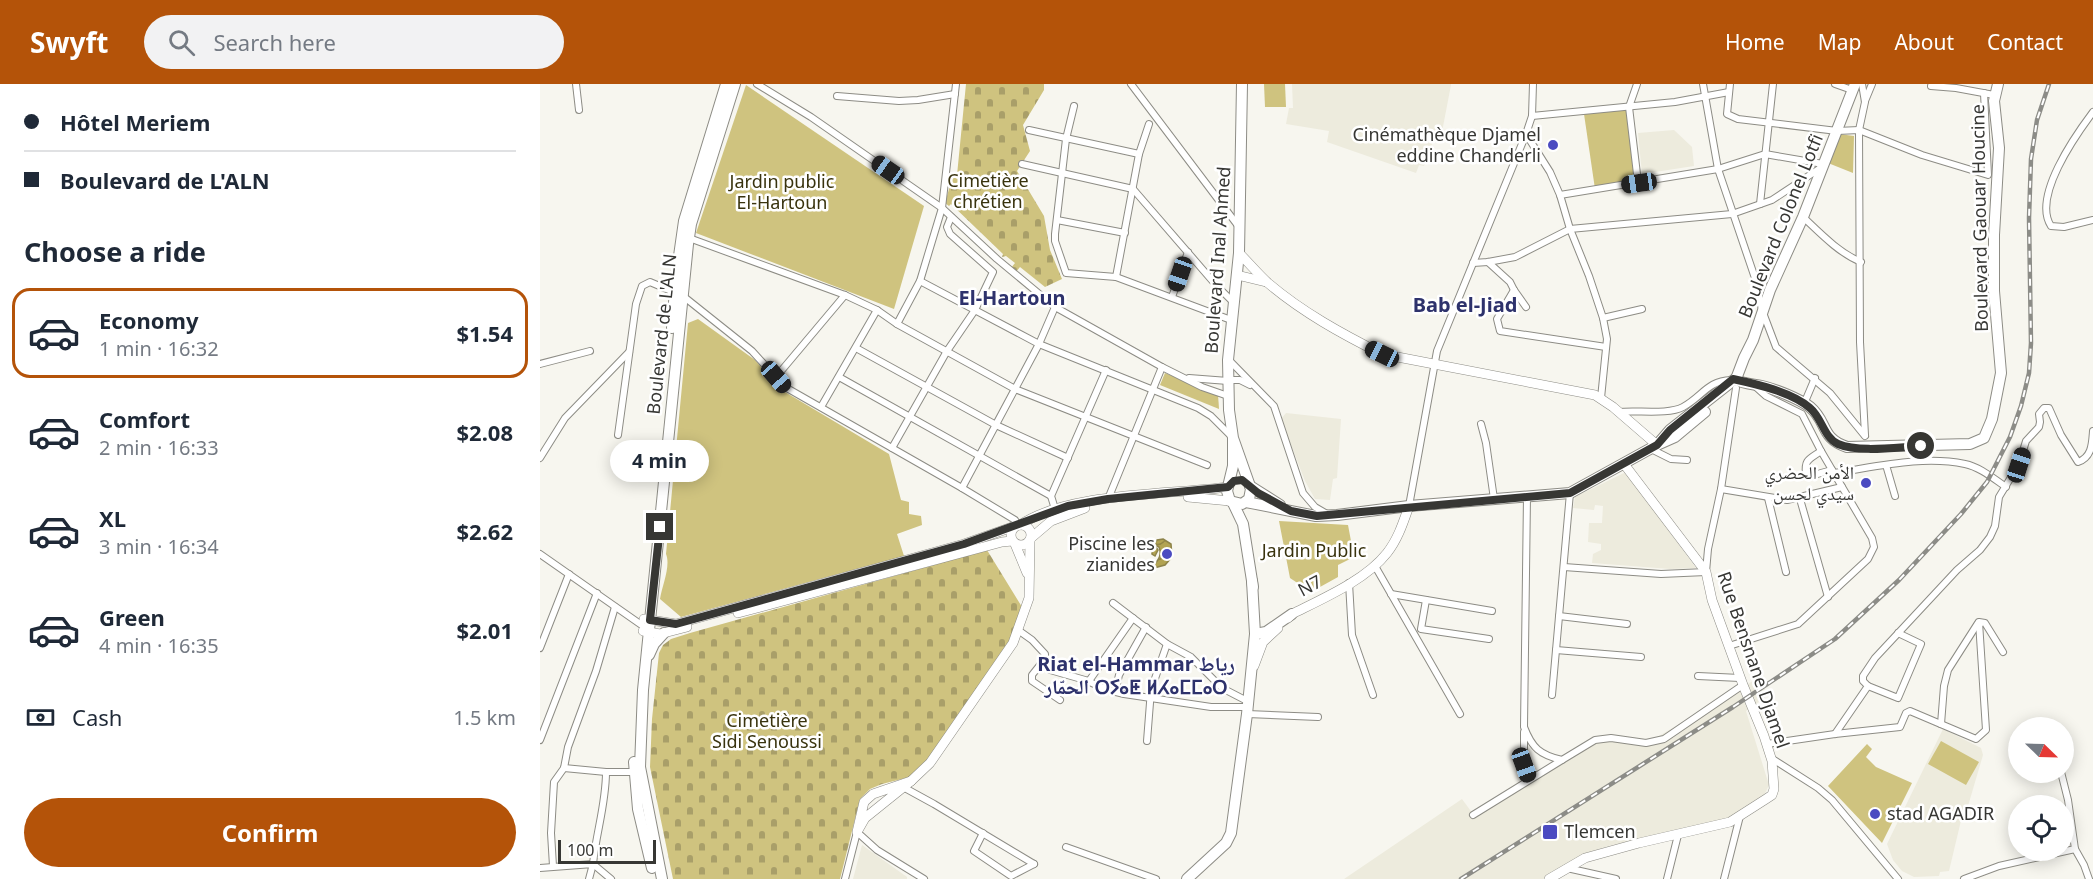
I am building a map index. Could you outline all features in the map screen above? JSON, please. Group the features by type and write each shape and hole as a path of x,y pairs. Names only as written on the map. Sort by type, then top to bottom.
{"main road":[{"path":"679,294 684,220 726,84"},
{"name":"Boulevard de L'ALN","path":"654,879 638,808 633,772 636,695 646,626 668,382 679,294 691,224 735,84"},
{"name":"Boulevard Inal Ahmed","path":"1233,438 1228,396 1228,360 1239,253 1242,84"},
{"name":"Boulevard Colonel Lotfi","path":"1734,384 1753,340 1762,310 1803,217 1856,86"},
{"name":"Boulevard Gaouar Houcine","path":"1734,384 1775,390 1804,404 1816,414 1835,443 1848,447 1970,444 1984,438 1992,419 2001,373 1994,291 1994,235 1999,148 1992,91"},
{"path":"1239,253 1269,283 1314,317 1382,354 1553,386 1601,398 1654,447"},
{"path":"1237,275 1269,283"},
{"path":"646,661 654,644 664,633 1002,542 1014,542 1022,546 1051,521 1083,508 1183,496 1246,502 1317,516 1330,516 1409,506 1570,493 1675,437 1734,384"},
{"path":"1187,879 1226,843 1231,833 1257,634 1258,615 1244,524 1246,502 1251,493 1233,438"},
{"path":"1233,438 1233,461 1227,494 1244,524"},
{"name":"Rue Bensnane Djamel","path":"1549,879 1586,858 1730,822 1772,795 1775,784 1767,744 1712,600 1706,572 1624,464"},
{"path":"646,626 676,624 964,544 1055,509 1108,499 1228,487 1238,480 1291,511"},
{"name":"N7","path":"1251,674 1263,642 1292,614 1349,583 1375,566 1389,552 1400,532 1409,506"},
{"path":"857,832 865,818 930,763 1013,643 1029,598 1030,584 1029,529 1020,524"},
{"path":"1020,524 1011,533 1030,584"},
{"path":"1252,581 1257,634"},
{"path":"1258,615 1261,621 1271,623 1292,614"},
{"path":"1257,634 1266,632 1292,614"},
{"path":"646,626 664,633"},
{"name":"Boulevard de L'ALN","path":"646,626 640,767 662,879"},
{"path":"857,832 864,802 873,794 907,784"}],"street":[{"path":"576,84 579,110"},
{"path":"757,84 811,117 942,208 997,259 1055,307 1162,367 1202,387 1228,396"},
{"path":"897,324 920,281 942,208 956,84"},
{"path":"1131,84 1240,229"},
{"path":"1409,506 1437,351 1526,134 1532,116 1533,84"},
{"path":"1637,84 1629,107 1637,174"},
{"path":"1703,84 1718,169 1756,281 1762,310 1776,347 1815,378 1865,436"},
{"path":"1730,84 1727,114 1738,119 1837,131 1859,130 1922,155 1988,175 1992,91 1931,86"},
{"path":"1760,204 1773,84"},
{"path":"1835,84 1856,86 1865,102"},
{"path":"1866,448 1860,342 1859,130 1865,102 1872,84"},
{"path":"1532,116 1629,107 1728,93"},
{"path":"837,96 900,101 955,94"},
{"path":"1074,106 1066,139 1055,241 1066,273 1116,277 1231,320"},
{"path":"2093,112 2076,135 2052,181 2047,219 2051,226 2064,226 2093,220"},
{"path":"1116,277 1139,154 1149,124"},
{"path":"1029,130 1139,154"},
{"path":"1526,134 1550,172 1560,195 1570,230 1603,318 1606,347 1601,398"},
{"path":"1560,195 1718,169 1765,154 1823,166"},
{"path":"1022,164 1132,189 1233,302"},
{"path":"1473,263 1515,257 1570,230 1732,214 1772,200 1812,176 1823,166"},
{"path":"892,448 947,351 975,310 993,272 950,234 947,227 951,217"},
{"path":"1803,217 1851,258 1861,262"},
{"path":"1057,220 1125,233"},
{"path":"689,238 845,295 877,310 897,324 1015,389 1207,465"},
{"path":"1172,297 1188,252"},
{"path":"1488,262 1510,282 1526,307"},
{"path":"920,281 1039,344 1203,410 1233,438"},
{"path":"618,435 636,304 642,286 650,282 679,294 752,351 785,387 962,488 1020,524"},
{"path":"1514,290 1497,319 1500,331 1606,347"},
{"path":"776,377 845,295"},
{"path":"962,488 1039,344 1055,307"},
{"path":"1603,318 1642,309"},
{"path":"821,407 877,310"},
{"path":"856,348 996,425 1068,458"},
{"path":"540,364 590,351"},
{"path":"540,458 565,418 630,352"},
{"path":"1228,360 1274,406 1304,493 1315,507 1330,516"},
{"path":"1108,499 1162,367"},
{"path":"1055,509 1052,496 1106,370"},
{"path":"839,377 1052,496"},
{"path":"1186,377 1243,381 1258,391"},
{"path":"1804,404 1815,378"},
{"path":"1564,567 1661,573 1706,572 1708,549 1721,489 1734,384 1716,382 1683,407 1672,410 1618,412"},
{"path":"1730,646 1798,624 1868,559 1874,548 1872,538 1802,414 1766,396 1753,385"},
{"path":"1898,633 1921,644 1898,698 1868,686 1863,681 1867,669 1898,633 1990,537 1995,526 2000,497 2019,465 2026,441 2039,426 2039,414 2044,408 2049,408 2061,435 2078,462 2083,461 2092,449 2093,431"},
{"path":"1481,424 1494,499"},
{"path":"1654,447 1671,459 1687,460"},
{"path":"1821,451 1806,461 1806,474 1810,476 1919,461 1966,464 1980,469 2006,487"},
{"path":"1886,465 1895,496"},
{"path":"1721,489 1787,500 1800,499 1842,487"},
{"path":"1552,695 1570,493"},
{"path":"1527,496 1524,765 1529,778"},
{"path":"1768,498 1786,572"},
{"path":"1800,499 1828,597"},
{"path":"540,554 646,626"},
{"path":"1375,566 1460,714"},
{"path":"540,648 569,574"},
{"path":"1349,583 1352,635 1372,695"},
{"path":"540,740 597,592"},
{"path":"1391,594 1492,611"},
{"path":"1422,629 1426,600"},
{"path":"1113,603 1167,644 1191,657 1222,688 1248,708"},
{"path":"554,866 551,832 554,782 564,768 568,747 596,671 615,607"},
{"path":"1559,616 1627,624"},
{"path":"1089,681 1133,618"},
{"path":"1979,622 1985,623 2003,652"},
{"path":"1941,724 1944,686 1948,670 1979,622"},
{"path":"1767,744 1900,727 1906,713 1910,711 1973,739 1979,738 1986,730 1979,622"},
{"path":"1115,692 1119,675 1146,627"},
{"path":"1414,634 1422,629 1489,639"},
{"path":"1018,630 1032,640 1045,654 1045,659 1032,675 1032,681 1060,700"},
{"path":"1147,741 1154,678 1167,644"},
{"path":"1556,650 1641,657"},
{"path":"1040,664 1050,670 1089,681 1115,692 1211,707 1248,708 1318,717"},
{"path":"1698,676 1742,682"},
{"path":"1473,814 1595,740 1611,738 1647,743 1664,739 1742,682"},
{"path":"1835,734 1868,686"},
{"path":"1524,727 1530,743 1535,748 1549,757 1562,759"},
{"path":"1771,758 1833,800 1898,879"},
{"path":"564,768 633,772"},
{"path":"589,879 606,795 606,772"},
{"path":"2064,783 2075,849 2089,879"},
{"path":"907,784 1034,864 1011,876 974,851 983,833"},
{"path":"1724,879 1740,816"},
{"path":"845,879 857,832 877,850 921,878"},
{"path":"1667,879 1678,835"},
{"path":"1066,847 1156,879"},
{"path":"1964,879 2000,866 2075,849"},
{"path":"540,868 593,864 611,879"},
{"path":"1566,868 1611,878"}],"shaded area":[{"path":"1292,84 1451,85 1441,137 1435,136 1424,166 1419,165 1416,173 1327,142 1329,131 1286,124 1289,108 1293,108"},
{"path":"1674,130 1692,147 1694,166 1642,174 1638,133"},
{"path":"1286,413 1341,419 1337,478 1333,479 1330,500 1315,499 1305,481 1281,419"},
{"path":"1626,472 1696,568 1670,569 1592,563 1593,554 1601,550 1601,544 1588,542 1589,523 1602,523 1603,506 1595,505 1594,510 1573,508 1575,497"},
{"path":"1758,678 1768,695 1746,711 1769,785 1762,800 1727,820 1612,845 1583,854 1544,879 1344,879 1462,799 1473,814 1595,740 1647,743"},
{"path":"1943,729 1981,748 1983,755 1968,806 1964,808 1949,871 1940,872 1939,876 1914,877 1902,871 1893,860 1887,844"},
{"path":"862,845 907,877 907,879 853,879"}],"green space":[{"name":"Cimetière chrétien","path":"966,84 1044,84 1044,90 1023,125 1030,151 1017,171 1044,216 1050,250 1062,279 1045,287 1020,267 1016,272 1011,268 1015,263 1006,256 1002,257 1003,254 951,204 949,206 945,203 953,175 957,175"},
{"path":"1264,84 1285,84 1286,107 1265,107"},
{"name":"Jardin public El-Hartoun","path":"746,85 924,206 894,309 696,233"},
{"path":"1631,107 1641,182 1595,189 1584,114"},
{"path":"1839,134 1854,136 1853,173 1828,163"},
{"path":"698,319 755,360 780,389 889,454 901,500 909,502 909,514 921,516 922,525 897,534 904,556 681,617 660,599 666,576 666,554 688,323"},
{"path":"1165,373 1218,394 1219,409 1160,385"},
{"name":"Jardin Public","path":"1279,521 1348,525 1354,557 1338,565 1338,577 1311,592 1290,578"},
{"name":"Cimetière Sidi Senoussi","path":"987,550 1022,607 1009,641 927,760 910,777 870,789 860,799 840,879 673,879 650,767 659,653 663,645 671,639 690,633"},
{"path":"1941,741 1979,762 1966,785 1928,764"},
{"name":"stad AGADIR","path":"1867,744 1872,749 1866,757 1876,767 1912,783 1882,843 1828,786"}],"water":[{"name":"Piscine les zianides","path":"1163,539 1171,544 1172,557 1165,565 1154,568 1160,552 1159,547 1154,544 1157,540"},
{"path":"1154,544 1158,550 1155,556 1152,554"}],"railway":[{"path":"1461,879 1733,707 1835,639 1899,580 1961,514 1987,482 2010,437 2029,373 2031,159 2037,120 2049,84"}],"place":[{"name":"Cinémathèque Djamel eddine Chanderli","path":"1553,145"},
{"name":"الأمن الحضري سيدي لحسن","path":"1866,483"},
{"name":"Piscine les zianides","path":"1167,554"},
{"name":"stad AGADIR","path":"1875,814"},
{"name":"Tlemcen","path":"1550,832"}],"district":[{"name":"El-Hartoun","path":"1012,298"},
{"name":"Bab el-Jiad","path":"1465,305"},
{"name":"Riat el-Hammar رياط الحمّار ⵔⵢⴰⵟ ⵍⵃⴰⵎⵎⴰⵔ","path":"1136,676"}],"route":[{"path":"660,527 650,620 676,624 964,544 1020,525 1055,509 1108,499 1228,487 1234,481 1242,480 1258,493 1291,511 1317,516 1337,516 1409,506 1570,493 1657,445 1670,430 1730,384 1733,379 1775,390 1809,407 1835,443 1848,447 1871,448 1921,446"}]}
